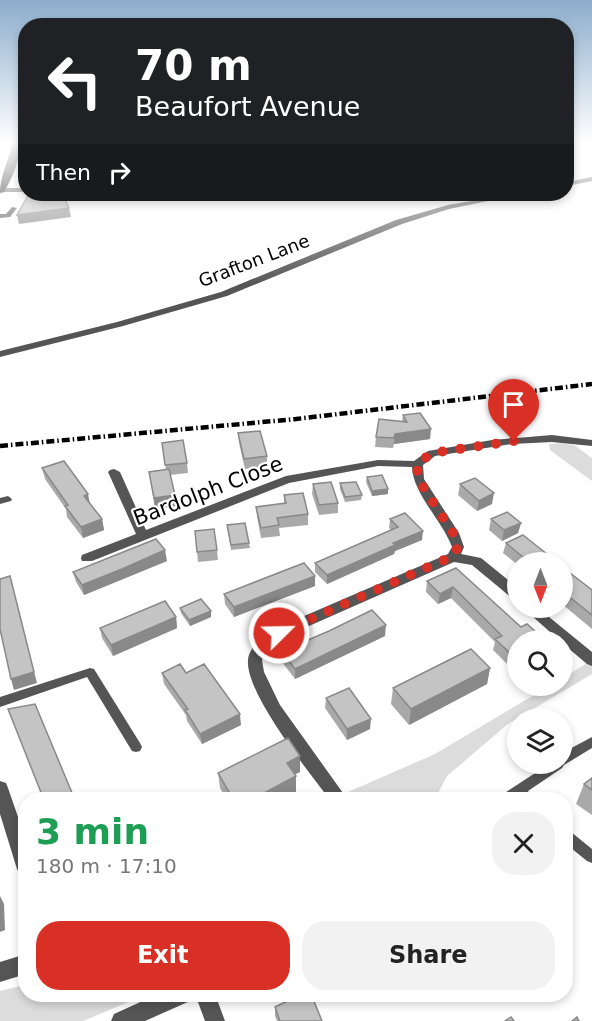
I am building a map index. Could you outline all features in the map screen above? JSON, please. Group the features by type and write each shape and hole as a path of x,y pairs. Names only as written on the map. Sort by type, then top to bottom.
{"street":[{"name":"Grafton Lane","path":"0,354 120,324 224,294 399,222 448,207 481,201"},
{"path":"453,556 458,547 453,533 418,479 417,464 432,453 535,437 558,436 592,442"},
{"name":"Bardolph Close","path":"87,558 286,480 378,464 417,464"},
{"path":"114,472 143,537"},
{"path":"334,792 267,699 257,680 255,660 264,643 279,633 453,556 476,561 507,587"},
{"path":"542,618 592,660"},
{"path":"0,788 18,844"},
{"path":"0,972 18,966"},
{"path":"121,1021 165,1002"},
{"path":"208,1002 215,1021"}],"lane":[{"path":"0,190 18,190"},
{"path":"0,216 8,216 14,208"},
{"path":"0,702 90,672 136,747"},
{"path":"573,753 592,742"},
{"path":"515,792 543,774"},
{"path":"573,842 592,857"}],"shaded area":[{"path":"549,444 574,445 592,458 592,481 550,450"},
{"path":"592,660 592,674 573,685 573,672"},
{"path":"532,696 555,696 535,708 512,708"},
{"path":"507,711 507,725 447,776 439,792 348,792 435,754"},
{"path":"18,987 18,1002 128,1002 83,1021 0,1021 0,991"}],"building":[{"path":"25,201 66,201 69,208 17,215"},
{"path":"420,413 431,429 395,434 394,438 376,437 379,419 407,422 403,415"},
{"path":"260,431 267,456 244,459 238,433"},
{"path":"183,440 187,463 165,465 162,443"},
{"path":"64,461 88,494 84,496 102,519 81,527 65,506 68,505 42,468"},
{"path":"169,469 175,495 154,498 149,472"},
{"path":"382,475 388,489 372,491 367,477"},
{"path":"475,478 494,493 479,501 460,484"},
{"path":"331,482 338,503 319,505 313,484"},
{"path":"356,482 362,495 345,497 340,483"},
{"path":"303,493 308,514 277,518 279,525 261,528 256,507 286,503 284,495"},
{"path":"507,512 521,523 504,530 491,519"},
{"path":"405,513 423,531 327,575 315,563 398,527 390,519"},
{"path":"245,523 249,543 231,545 227,525"},
{"path":"214,529 217,550 197,552 195,531"},
{"path":"523,535 544,552 517,552 506,543"},
{"path":"156,539 165,550 82,585 73,572"},
{"path":"304,563 315,576 234,607 224,594"},
{"path":"456,568 507,614 507,618 511,618 521,627 527,624 534,630 507,630 507,650 495,639 502,636 453,587 440,594 427,581"},
{"path":"573,575 592,590 592,615 573,600"},
{"path":"10,576 34,672 11,679 0,629 0,579"},
{"path":"201,599 211,611 189,620 180,608"},
{"path":"165,601 176,617 111,645 100,628"},
{"path":"372,610 386,625 295,669 282,651 329,631"},
{"path":"471,649 490,668 411,709 393,688"},
{"path":"180,664 186,673 204,664 240,714 200,734 185,710 188,709 162,673"},
{"path":"349,688 371,719 347,729 326,698"},
{"path":"35,704 72,792 41,792 8,709"},
{"path":"288,738 300,756 287,763 296,776 266,792 229,792 218,773"},
{"path":"592,778 592,790 584,784"},
{"path":"285,1002 314,1002 322,1021 280,1021 275,1007"}],"railway":[{"path":"0,446 296,419 592,384"}],"route":[{"path":"279,633 438,565 453,556 458,547 453,533 418,479 417,464 432,453 514,441"}]}
